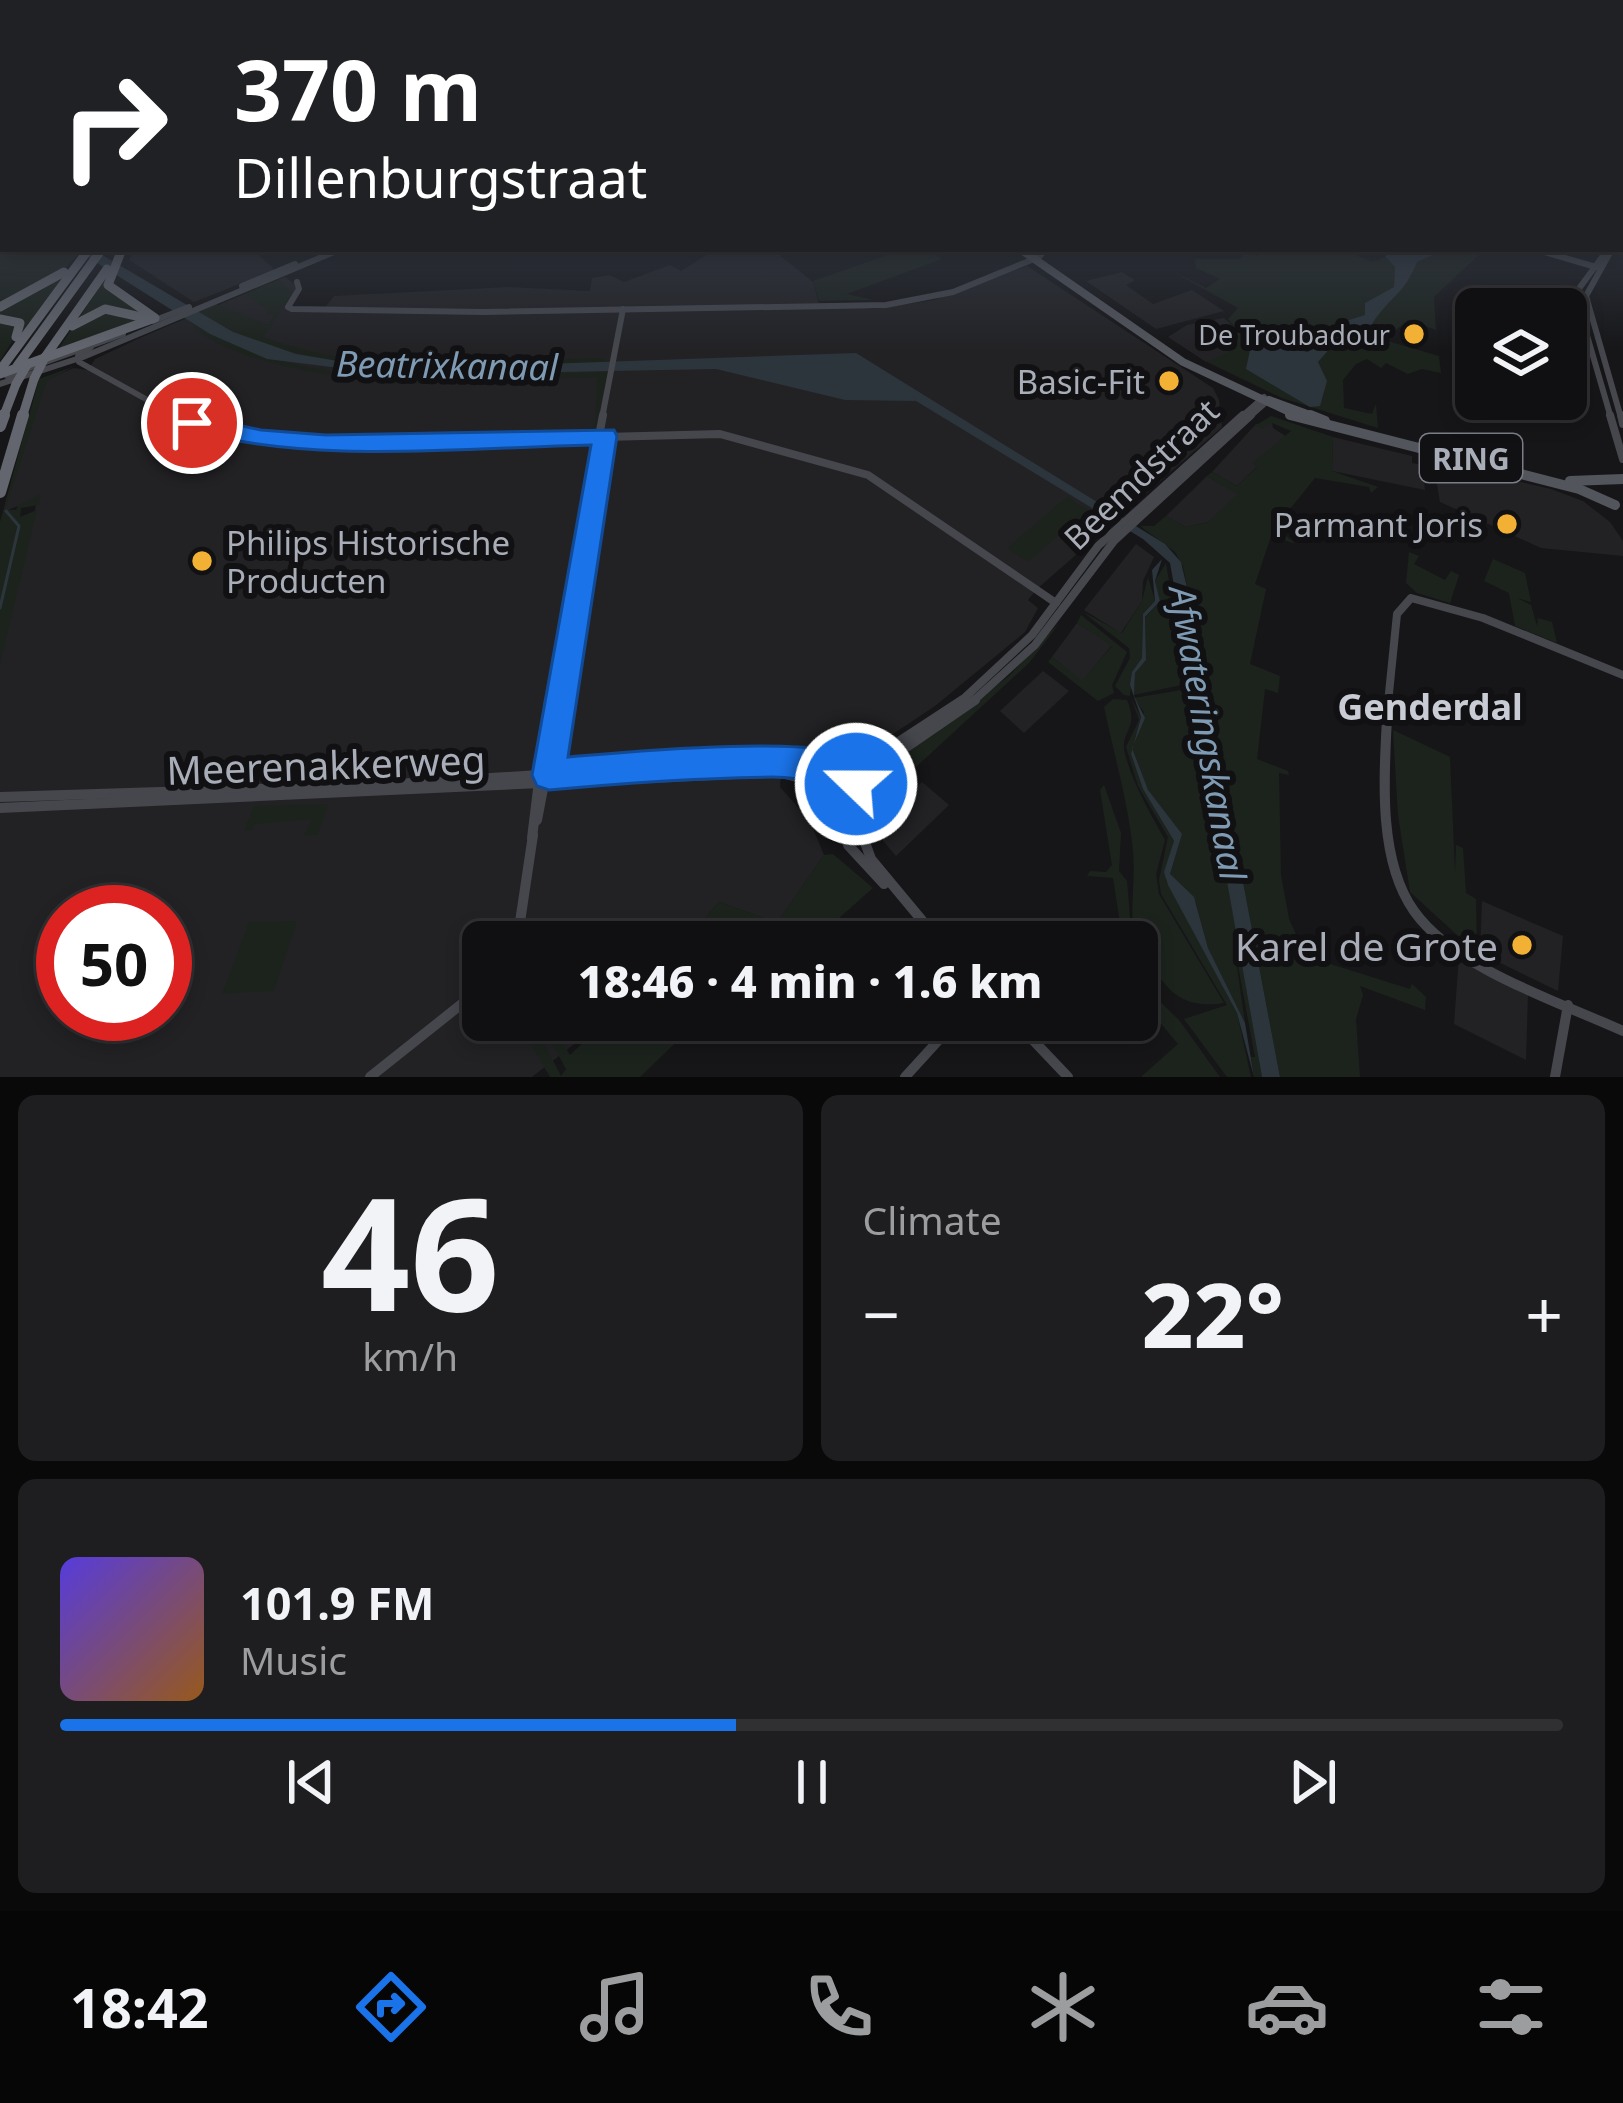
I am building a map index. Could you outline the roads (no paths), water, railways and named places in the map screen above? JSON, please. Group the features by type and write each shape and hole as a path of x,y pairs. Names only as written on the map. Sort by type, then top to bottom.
{"highway":[{"path":"0,307 101,258"},
{"path":"101,258 109,287 150,320"},
{"path":"0,492 34,379 101,258"},
{"path":"4,378 23,364 101,258"},
{"path":"0,427 4,378 101,258"},
{"path":"46,358 75,324 98,310 125,308 150,320"},
{"path":"0,319 15,320 21,326 0,400"},
{"path":"4,378 150,320"}],"main road":[{"name":"RING","path":"1034,253 1171,349 1262,401 1318,426 1579,489 1620,509"},
{"name":"RING","path":"1262,401 1338,425 1566,480 1616,480"},
{"name":"RING","path":"1616,480 1606,492 1620,509"}],"street":[{"path":"326,252 291,280 289,309 393,313 863,303 887,307 933,299 1034,253"},
{"path":"4,378 80,358 196,307 291,280 335,252"},
{"path":"1546,252 1596,268"},
{"path":"1609,252 1579,286 1576,300 1623,463 1616,480"},
{"path":"1596,268 1586,296 1623,424"},
{"path":"521,921 622,309"},
{"path":"4,378 175,316"},
{"path":"80,358 91,347"},
{"path":"67,356 80,358 135,398 174,417 261,438 346,443 721,434 860,472 1060,604"},
{"name":"Beemdstraat","path":"855,777 987,690 1035,645 1083,562 1262,401"},
{"path":"1623,675 1483,618 1415,597 1403,601 1398,609 1387,702 1390,813 1402,891 1416,914 1453,945 1623,1031"},
{"name":"Meerenakkerweg","path":"0,808 542,780 645,765 794,763 822,778"},
{"name":"Beemdstraat","path":"855,777 873,766"},
{"path":"845,802 825,800 822,778 837,768 855,777 845,802 848,845 920,921"},
{"name":"Meerenakkerweg","path":"0,797 778,772 822,778"},
{"path":"370,1077 462,1003"},
{"path":"1555,1077 1568,1005"},
{"path":"905,1077 938,1041"},
{"path":"1035,1041 1068,1077"}],"water":[{"name":"Afwateringskanaal","path":"80,252 97,252 233,332 296,354 350,363 460,367 856,353 1165,544 1181,562 1188,592 1280,1077 1262,1077 1170,563 1143,539 916,401 845,400 716,369 395,375 267,359 210,334"},
{"path":"1440,252 1417,262 1407,282 1372,324 1344,332 1318,362 1327,381 1320,406 1310,407 1246,369 1251,345 1265,343 1308,352 1336,324 1365,315 1365,303 1394,287 1395,267 1385,256"},
{"path":"1162,559 1155,581 1160,601 1145,617 1146,660 1135,673 1134,696 1145,718 1134,744 1141,717 1130,685 1132,672 1142,658 1143,614 1155,601 1152,570"},
{"path":"1132,749 1148,790 1182,834 1170,874 1194,897 1208,948 1245,1023 1254,1077 1237,1013 1168,885 1164,872 1174,841 1143,789"}],"waterway":[{"path":"0,608 19,526 6,511"}],"place":[{"name":"De Troubadour","path":"1414,334"},
{"name":"Basic-Fit","path":"1169,381"},
{"name":"Parmant Joris","path":"1507,524"},
{"name":"Philips Historische Producten","path":"202,561"},
{"name":"Karel de Grote","path":"1522,945"}],"district":[{"name":"Genderdal","path":"1430,706"}],"water label":[{"name":"Beatrixkanaal","path":"447,365"}]}
